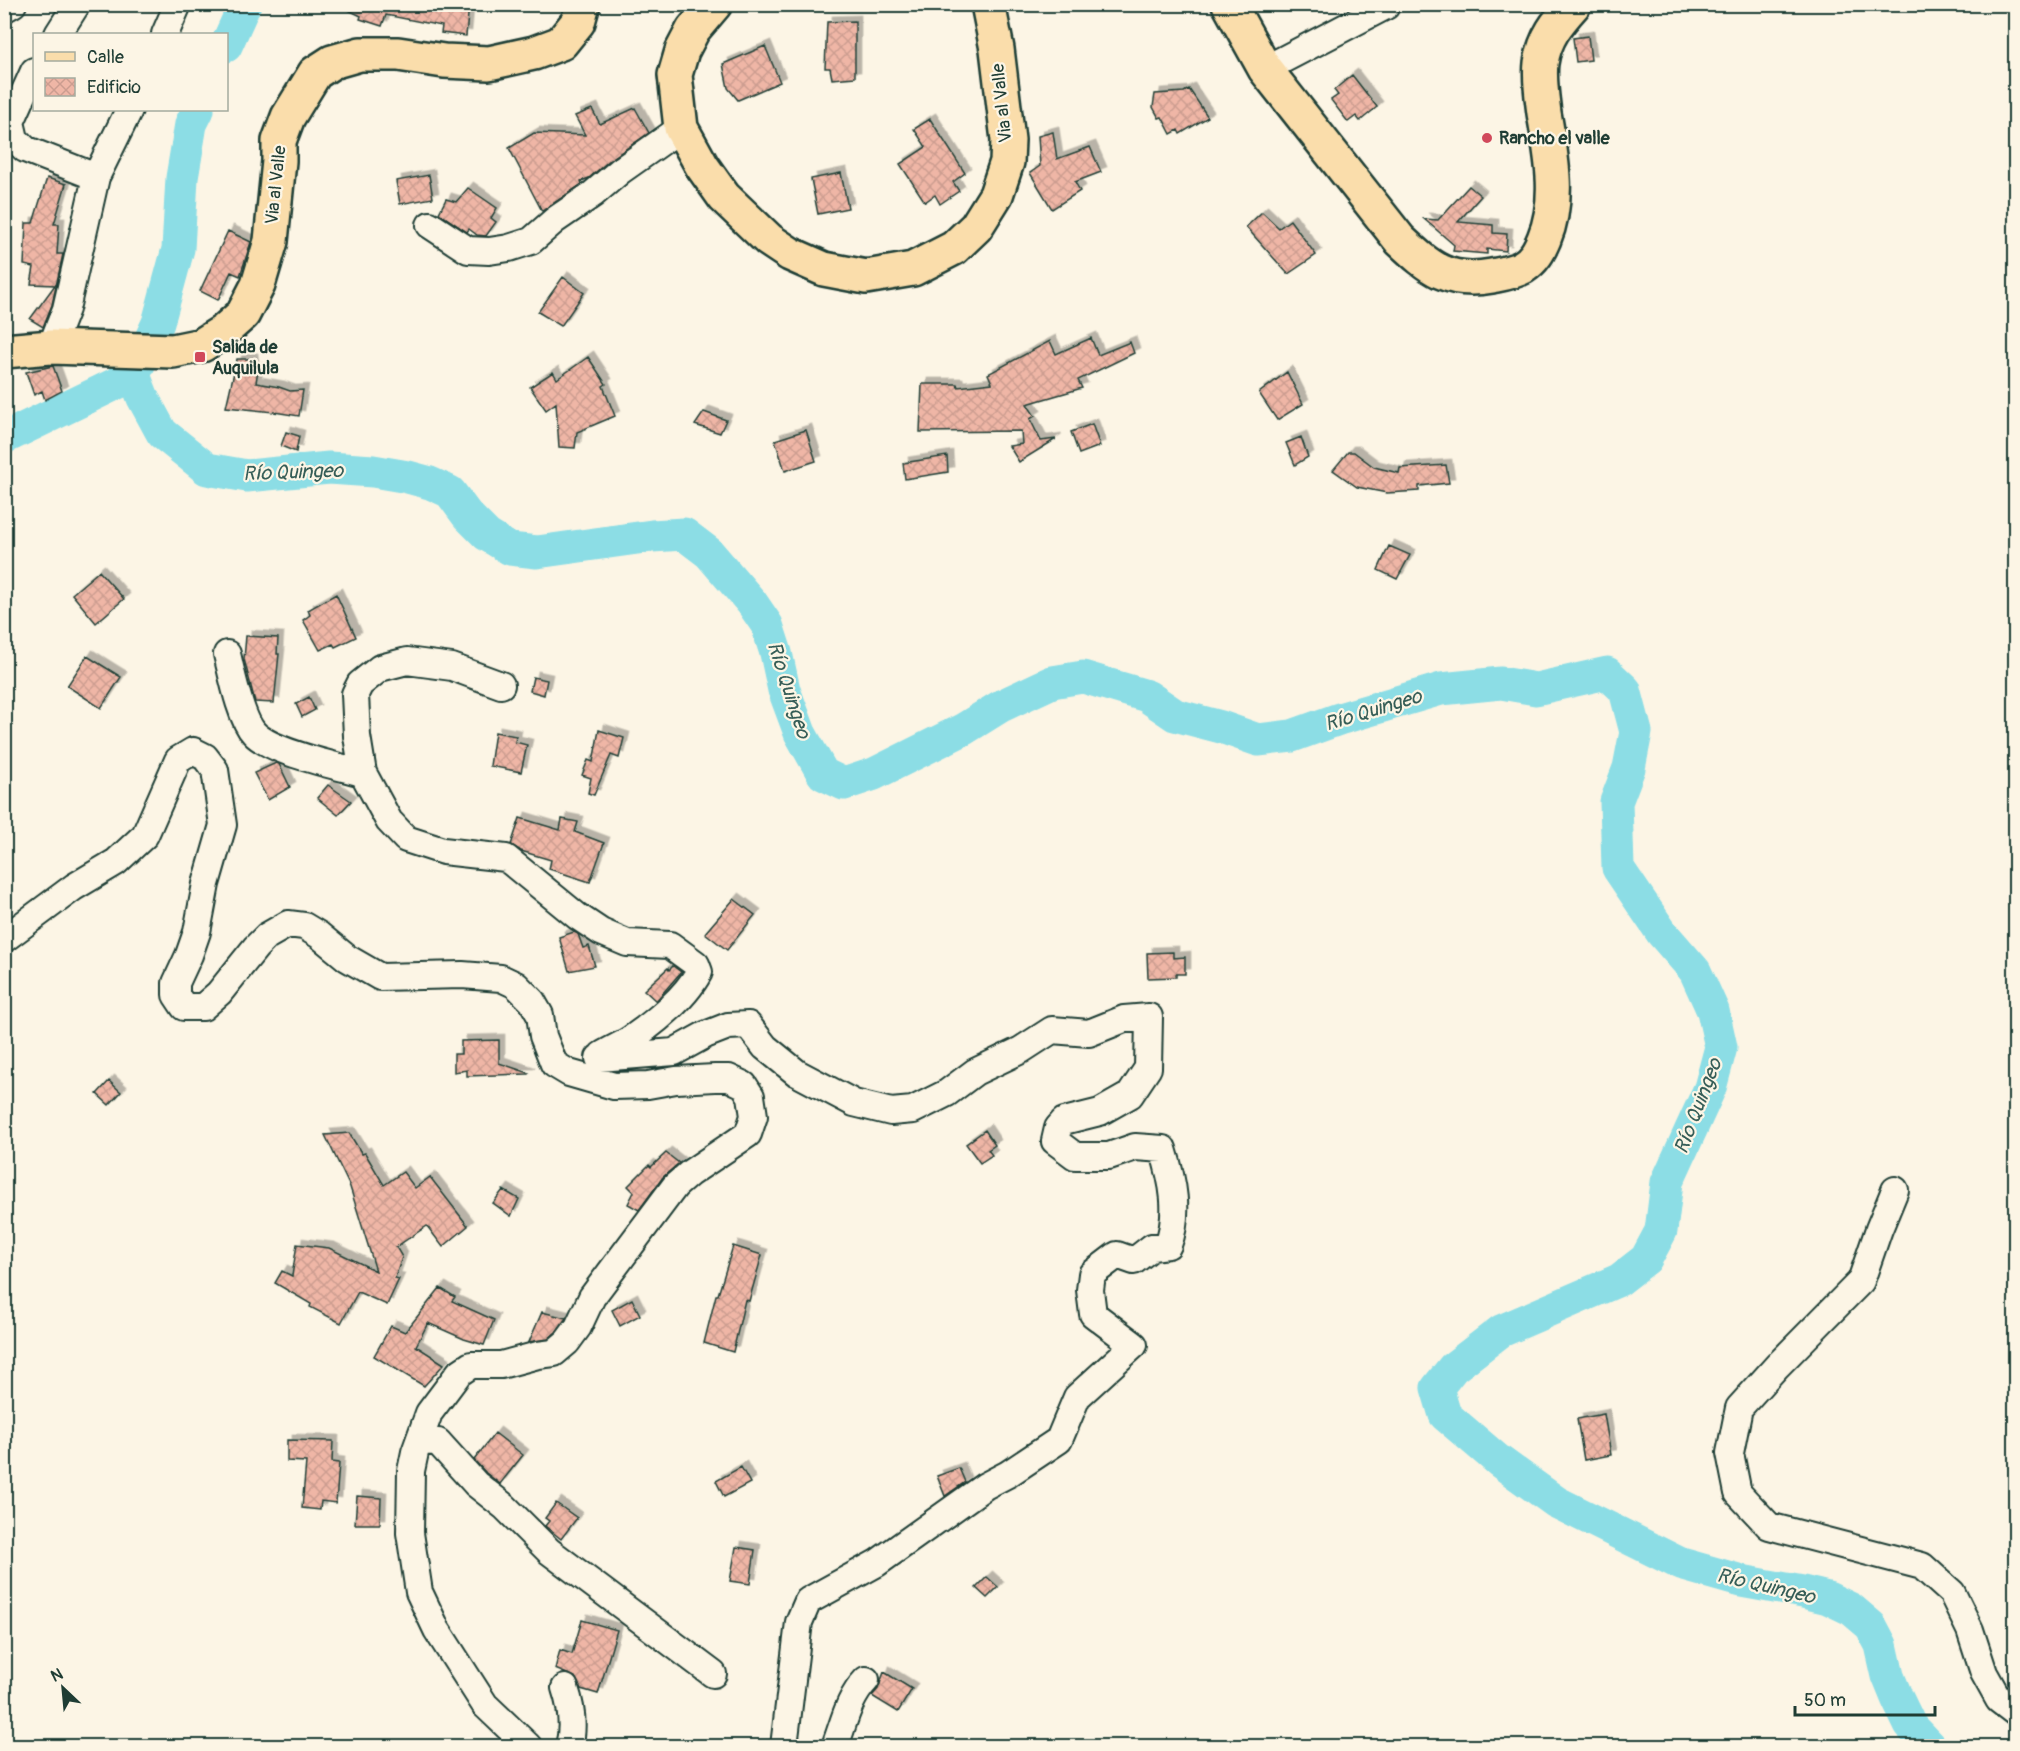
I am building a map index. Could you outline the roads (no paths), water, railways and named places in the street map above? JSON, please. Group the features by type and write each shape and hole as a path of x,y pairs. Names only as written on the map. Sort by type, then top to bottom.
{"main road":[{"name":"Via al Valle","path":"4,351 59,347 173,351 202,345 225,331 243,314 258,285 271,241 279,141 288,117 315,72 332,62 360,54 398,54 444,61 489,63 534,53 561,43 578,22 583,4"},
{"name":"Via al Valle","path":"715,4 693,30 682,51 675,75 681,128 702,166 724,197 769,240 790,254 824,269 866,277 913,269 954,248 976,227 996,195 1007,162 1008,140 997,50 988,4"},
{"path":"1229,4 1265,69 1400,240 1419,258 1441,273 1462,278 1482,278 1522,268 1535,258 1548,230 1554,201 1552,162 1541,91 1541,64 1545,44 1555,25 1574,4"}],"street":[{"path":"4,9 13,4"},
{"path":"59,33 77,4"},
{"path":"165,33 178,4"},
{"path":"1265,69 1388,5"},
{"path":"33,73 11,122 15,139 25,148 96,177"},
{"path":"59,347 88,204 96,177 129,111"},
{"path":"430,225 468,250 489,251 531,241 620,171 681,128"},
{"path":"227,654 236,690 254,734 275,747 363,773"},
{"path":"501,685 452,667 407,660 380,668 360,684 354,694 363,773 389,821 406,839 443,850 506,858 577,916 601,932 627,943 670,945 696,964 699,972 678,999 630,1040 599,1058"},
{"path":"4,939 74,887 116,862 145,835 178,760 193,751 205,757 215,770 223,825 206,884 197,932 176,983 176,995 184,1006 203,1007 219,993 267,936 288,924 304,926 347,958 380,977 462,975 501,978 516,985 532,1001 540,1016 543,1036 554,1064 569,1073 614,1086 648,1085 700,1078 729,1078 744,1085 752,1096 754,1116 748,1134 690,1173 675,1186 592,1297 578,1327 567,1342 554,1353 537,1355 501,1365 471,1365 459,1373 429,1413 419,1441 411,1471 410,1515 412,1554 419,1592 437,1630 485,1706 528,1746"},
{"path":"554,1064 674,1052 705,1035 729,1026 748,1025 765,1047 797,1073 854,1103 891,1112 913,1110 947,1093 975,1072 1021,1050 1052,1030 1089,1033 1124,1019 1149,1017 1148,1068 1130,1095 1100,1112 1064,1121 1058,1128 1055,1141 1075,1156 1109,1156 1135,1147 1163,1149 1171,1174 1175,1203 1173,1230 1168,1245 1152,1247 1134,1261 1117,1255 1092,1274 1090,1290 1093,1314 1134,1345 1077,1397 1059,1440 976,1492 877,1563 808,1601 799,1622 784,1746"},
{"path":"1895,1190 1861,1281 1739,1408 1730,1453 1738,1493 1769,1527 1922,1566 1952,1593 1970,1630 1984,1673 1999,1700 2016,1713"},
{"path":"419,1441 438,1442 476,1484 505,1508 549,1551 713,1674"},
{"path":"835,1746 846,1712 856,1691 866,1680"},
{"path":"565,1689 573,1734 569,1746"}],"waterway":[{"name":"Río Quingeo","path":"228,42 245,4"},
{"name":"Río Quingeo","path":"198,111 191,124 182,178 178,249 158,323 134,375 143,398 162,433 207,469 247,476 329,468 373,471 430,483 450,492 467,515 487,535 510,549 537,552 652,536 684,534 709,553 752,603 767,625 784,690 800,733 823,774 844,784 874,774 964,729 1001,706 1052,682 1083,677 1147,696 1175,715 1258,740 1292,736 1339,719 1441,689 1501,683 1536,689 1607,673 1625,690 1636,732 1629,768 1616,802 1618,868 1662,933 1695,971 1713,1011 1721,1047 1710,1088 1667,1182 1661,1231 1646,1259 1619,1280 1501,1331 1453,1368 1437,1388 1445,1415 1499,1461 1556,1502 1681,1564 1741,1581 1828,1598 1851,1609 1871,1626 1881,1645 1888,1676 1910,1725 1930,1746"},
{"path":"4,438 134,375"}],"place":[{"name":"Rancho el valle","path":"1487,138"},
{"name":"Salida de Auquilula","path":"200,357"}]}
